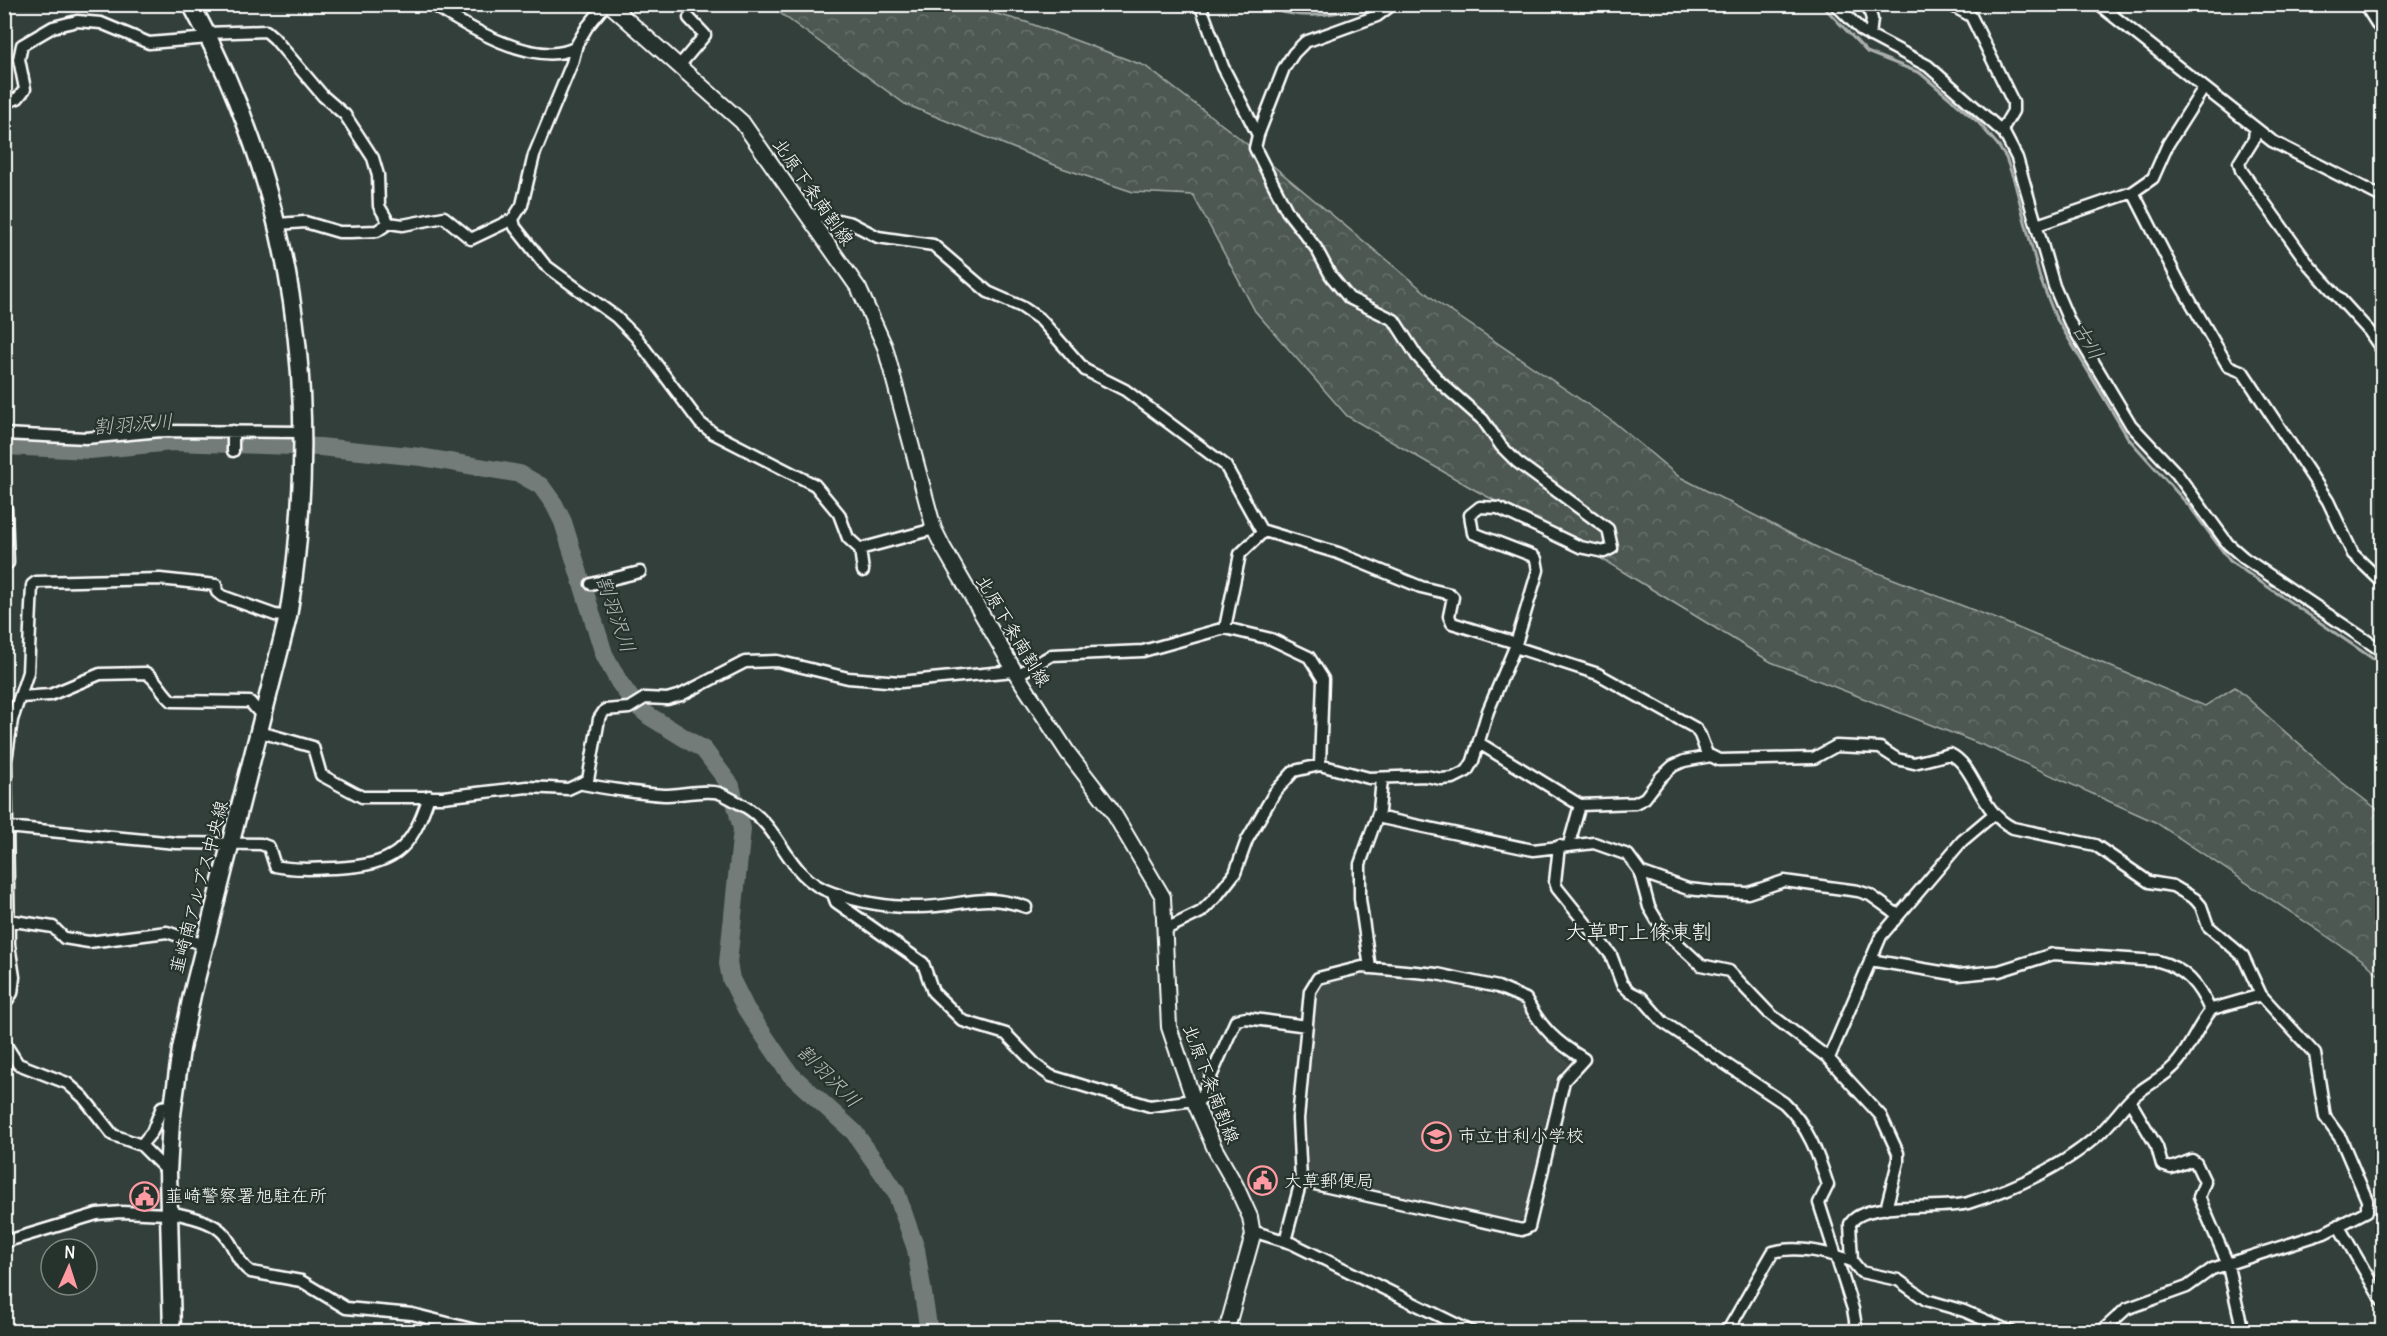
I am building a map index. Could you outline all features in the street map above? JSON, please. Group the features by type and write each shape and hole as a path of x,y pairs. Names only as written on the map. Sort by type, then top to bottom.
{"main road":[{"name":"韮崎南アルプス中央線","path":"172,1332 167,1213 168,1172 173,1105 181,1049 204,945 288,617 297,561 303,443 299,345 278,224 247,124 208,35 191,4"},
{"name":"北原下条南割線","path":"607,4 742,122 859,289 885,347 934,529 1015,673 1129,838 1163,897 1168,1027 1194,1101 1215,1149 1250,1217 1252,1231"},
{"path":"2368,4 2382,26"},
{"path":"1226,1332 1252,1231"}],"street":[{"path":"431,4 490,38 518,47 563,52 576,47"},
{"path":"278,224 305,222 339,232 377,231 389,223 403,225 444,217 471,239 513,219 522,205 534,155 576,47 586,27 607,4"},
{"path":"1200,4 1223,67 1258,135"},
{"path":"1166,929 1201,912 1216,897 1235,873 1247,840 1285,779 1294,771 1320,765 1382,779 1426,776 1453,778 1467,771 1479,743 1488,711 1516,645 1538,570 1536,559 1473,533 1470,515 1480,507 1498,508 1580,547 1604,552 1612,548 1608,529 1517,462 1501,446 1483,420 1441,383 1417,356 1394,320 1349,298 1331,276 1317,248 1287,211 1256,148 1258,135 1284,69 1305,42 1377,16 1393,4"},
{"path":"1835,4 1862,32 1928,66 2004,133 2017,158 2059,302 2137,432 2182,480 2236,551 2382,651"},
{"path":"1867,4 1872,19 1870,36"},
{"path":"1949,4 1971,16 2013,102 2013,111 2003,128"},
{"path":"2098,4 2203,89 2272,141 2382,198"},
{"path":"679,66 705,35 689,18"},
{"path":"4,103 18,98 25,89 19,59 22,45 53,27 90,21 149,43 160,44 208,35 266,31 323,96 345,115 374,158 378,174 379,206 389,223"},
{"path":"2037,225 2133,192 2153,178 2168,144 2203,89"},
{"path":"2255,129 2254,139 2239,163 2241,170 2309,265 2361,322 2382,350"},
{"path":"2133,192 2178,280 2228,366 2243,372 2328,501 2352,554 2382,582"},
{"path":"807,213 851,223 878,237 933,244 988,292 1022,307 1041,320 1084,370 1104,377 1125,390 1225,465 1251,517 1263,532 1338,554 1421,587 1450,594 1453,597 1449,616 1452,623 1561,660 1626,688 1695,728 1700,735 1704,750 1711,756 1728,761 1814,758 1836,746 1880,748 1897,759 1914,763 1950,754 1965,765 1973,784 2003,823 2013,828 2095,845 2149,882 2173,885 2183,890 2201,906 2208,926 2243,956 2261,995 2315,1054 2325,1117 2341,1139 2367,1200 2367,1211 2292,1243 2227,1262 2212,1269 2187,1287 2126,1309 2103,1329 2095,1332"},
{"path":"513,219 515,227 545,265 616,317 636,337 700,423 713,433 815,485 839,514 848,538 860,549 863,571"},
{"path":"4,434 86,438 161,432 233,433 303,443"},
{"path":"233,433 233,451"},
{"path":"6,509 8,563"},
{"path":"860,549 934,529"},
{"path":"1225,628 1240,554 1263,532"},
{"path":"591,584 640,572"},
{"path":"4,1005 14,986 8,920 5,761 10,729 28,672 30,590 36,582 160,579 216,585 217,592 222,596 275,615 288,617"},
{"path":"20,697 50,695 100,674 146,673 152,676 157,687 172,701 250,702 262,725 313,747 321,775 362,797 470,796 527,787 568,789 583,784 588,780 599,719 605,710 629,708 645,698 667,699 681,695 745,663 777,661 848,678 900,682 1015,673 1052,655 1068,652 1126,654 1225,628 1271,639 1309,657 1318,667 1324,691 1320,765"},
{"path":"1479,743 1580,805 1635,803 1646,798 1661,777 1673,766 1684,761 1711,756"},
{"path":"1370,968 1360,899 1359,875 1360,864 1377,817 1382,779"},
{"path":"583,784 662,795 719,793 745,806 773,830 785,854 801,874 813,885 833,894 891,906 941,906 988,898 1003,899 1026,908"},
{"path":"7,827 176,843 269,847 274,866 290,869 371,866 384,861 417,830 429,796"},
{"path":"1580,805 1564,845 1555,882 1557,888 1611,955 1623,984 1642,998 1663,1022 1775,1097 1799,1119 1815,1146 1827,1185 1819,1203 1853,1309 1857,1332"},
{"path":"1829,1058 1841,1035 1881,936 1962,841 1994,814"},
{"path":"1377,817 1533,850 1594,843 1628,855 1640,872 1649,907 1670,938 1701,965 1729,971 1770,1014 1829,1058 1881,1116 1895,1143 1898,1161 1886,1209"},
{"path":"1640,872 1688,889 1716,892 1748,893 1784,881 1858,891 1870,895 1898,915"},
{"path":"833,894 836,902 923,963 933,992 963,1021 1006,1034 1051,1076 1150,1106 1201,1099 1236,1020 1246,1018 1307,1026"},
{"path":"8,920 53,927 64,938 89,942 167,932 204,945"},
{"path":"1870,960 1959,975 2000,971 2053,954 2157,962 2170,964 2189,977 2210,1010"},
{"path":"1285,1241 1301,1181 1298,1119 1310,991 1318,978 1346,970 1370,968 1460,978 1514,993 1526,999 1534,1014 1559,1044 1584,1059 1564,1082 1529,1227 1522,1230 1301,1181"},
{"path":"1852,1261 1850,1224 1859,1215 1886,1209 1966,1203 2058,1166 2099,1135 2130,1101 2180,1060 2210,1010 2220,1005 2261,995"},
{"path":"4,1042 18,1064 67,1083 83,1097 113,1135 141,1145 168,1172"},
{"path":"2130,1101 2157,1147 2162,1165 2171,1168 2192,1161 2196,1162 2205,1182 2199,1197 2227,1262 2243,1332"},
{"path":"141,1145 152,1132 162,1107 173,1105"},
{"path":"4,1242 97,1214 167,1213 196,1219 221,1231 244,1268 251,1272 301,1281 338,1306 412,1314 483,1332"},
{"path":"2338,1225 2382,1301"},
{"path":"1252,1231 1285,1241 1472,1332"},
{"path":"1727,1332 1773,1252 1780,1250 1834,1255 1852,1261 1861,1272 1898,1280 1926,1300 1964,1311 2012,1332"}],"shaded area":[{"path":"1369,971 1445,980 1489,995 1507,996 1518,1000 1532,1023 1569,1063 1556,1077 1524,1217 1517,1222 1313,1178 1306,1168 1313,993 1326,982"}],"green space":[{"path":"769,5 964,5 1026,22 1145,66 1237,136 1437,302 1615,423 1678,476 1832,555 1999,620 2205,706 2235,687 2339,780 2382,813 2382,978 2364,961 2155,822 1995,750 1771,662 1584,548 1475,490 1347,416 1255,311 1193,195 1133,192 1062,168 905,104"}],"waterway":[{"name":"古川","path":"1258,4 1297,15 1324,15 1363,4"},
{"name":"古川","path":"1821,4 1867,52 1920,73 1978,122 1997,144 2006,158 2014,180 2040,278 2055,316 2128,438 2191,508 2230,561 2382,665"},
{"name":"割羽沢川","path":"4,446 90,450 172,442 320,447 421,457 520,474 541,486 563,522 604,654 619,682 635,704 649,716 704,750 731,786 742,829 728,963 731,979 746,1009 790,1074 854,1132 896,1192 916,1249 929,1332"}],"place":[{"name":"市立甘利小学校","path":"1437,1136"},
{"name":"大草郵便局","path":"1263,1181"},
{"name":"韮崎警察署旭駐在所","path":"144,1196"}],"district":[{"name":"大草町上條東割","path":"1639,932"}]}
